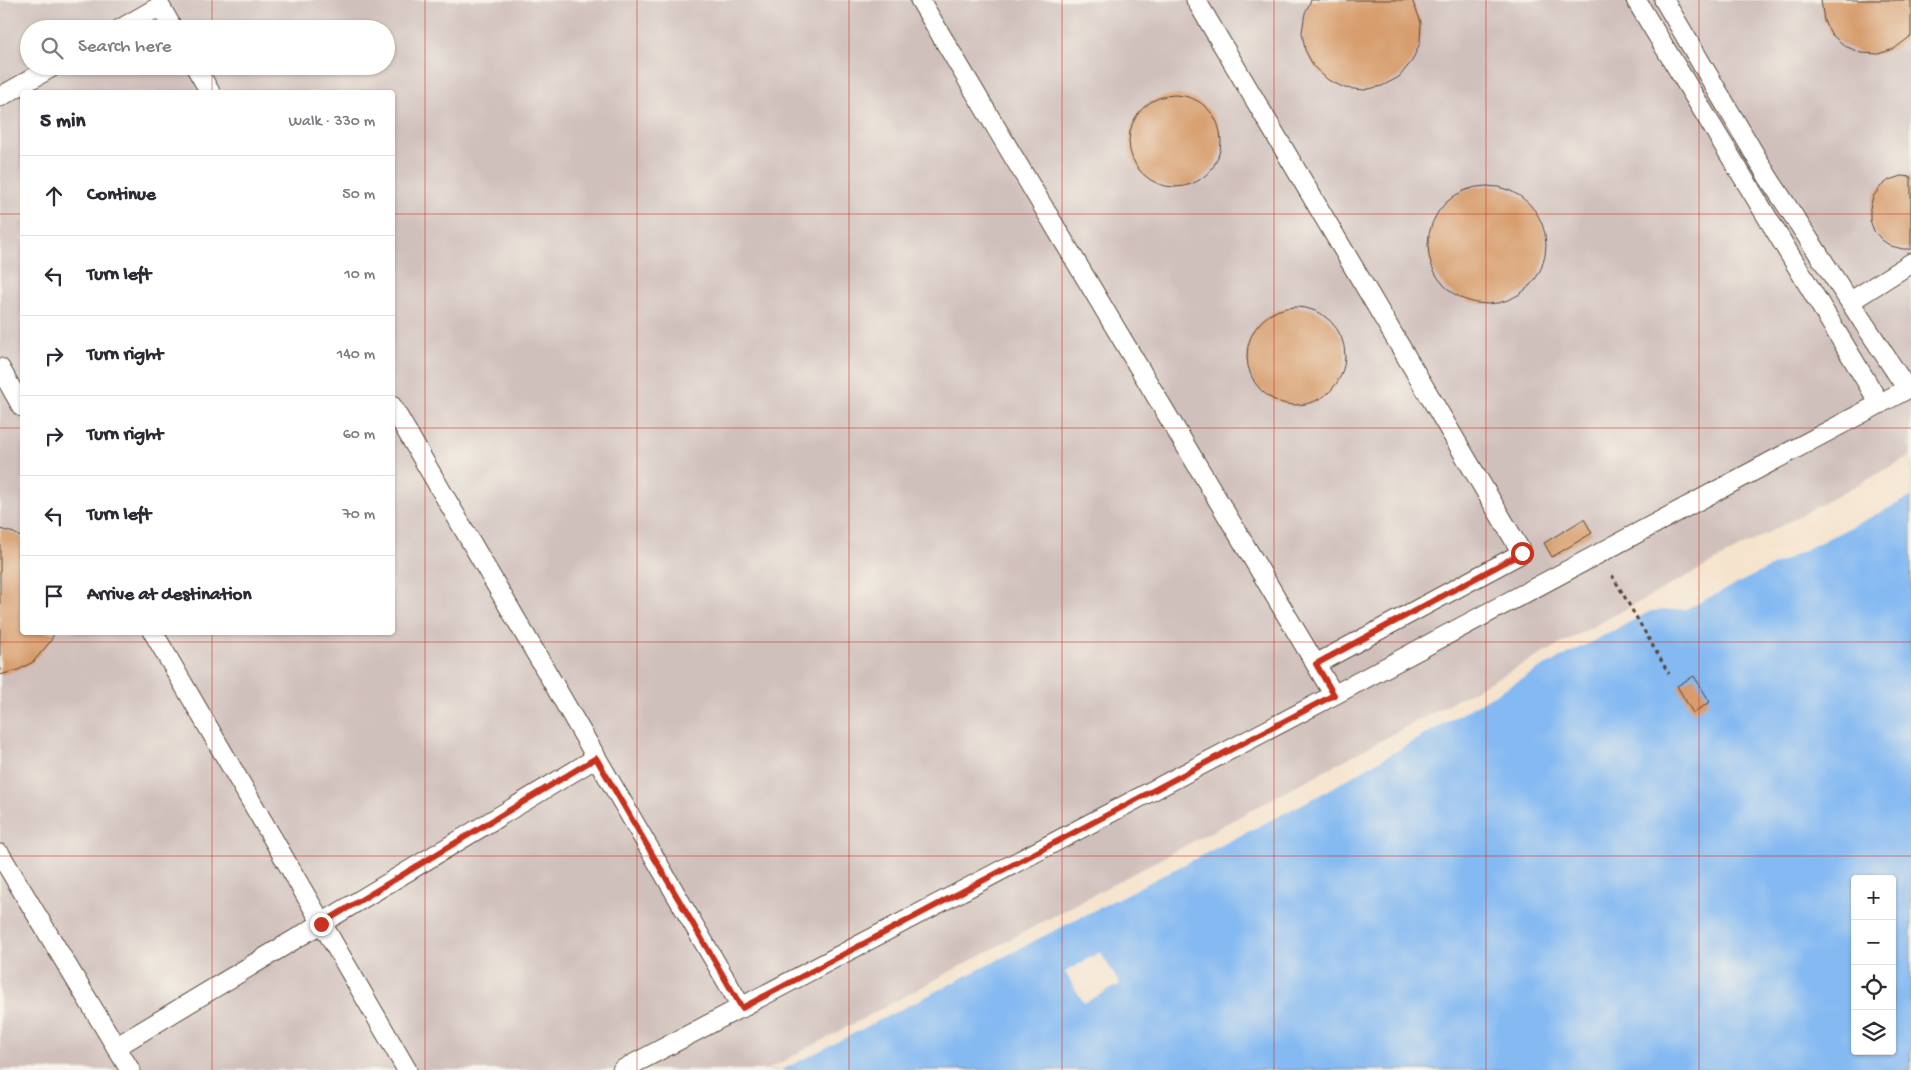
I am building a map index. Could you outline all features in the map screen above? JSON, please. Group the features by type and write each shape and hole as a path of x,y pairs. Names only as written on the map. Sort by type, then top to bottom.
{"lane":[{"path":"920,0 1334,695"},
{"path":"1196,0 1522,553 1316,664"},
{"path":"1636,0 1880,404"},
{"path":"622,1070 1334,695 1909,388 1768,177 1664,0"},
{"path":"133,20 158,3 168,20"},
{"path":"0,97 38,75"},
{"path":"200,75 209,90"},
{"path":"1851,302 1911,263"},
{"path":"0,368 20,403"},
{"path":"395,411 742,1008"},
{"path":"155,635 407,1070"},
{"path":"116,1046 596,758"},
{"path":"0,854 130,1070"}],"path":[{"path":"1600,553 1669,674"}],"shaded area":[{"path":"0,0 1911,0 1911,459 769,1070 0,1070"}],"water":[{"path":"1911,459 1911,1070 769,1070"}],"pier":[{"path":"1911,456 1911,497 1686,609 1651,611 1539,669 1318,796 782,1070 767,1070"},
{"path":"1100,952 1120,984 1084,1003 1065,972"}],"building":[{"path":"1311,0 1412,0 1421,22 1420,43 1412,61 1399,77 1382,86 1364,90 1345,88 1328,80 1314,67 1305,50 1302,32 1305,13"},
{"path":"1821,0 1911,0 1911,36 1894,49 1878,54 1861,53 1845,46 1832,35 1824,21"},
{"path":"1175,95 1193,99 1207,109 1217,123 1221,141 1217,159 1207,173 1193,183 1175,187 1157,183 1143,173 1133,159 1129,141 1133,123 1143,109 1157,99"},
{"path":"1901,176 1911,177 1911,249 1891,246 1882,240 1874,231 1870,220 1870,208 1873,197 1880,187 1889,180"},
{"path":"1487,186 1510,190 1529,203 1542,222 1546,245 1542,268 1529,287 1510,300 1487,304 1464,300 1445,287 1432,268 1428,245 1432,222 1445,203 1464,190"},
{"path":"1296,307 1315,311 1331,321 1341,337 1345,356 1341,375 1331,391 1315,401 1296,405 1277,401 1261,391 1251,375 1247,356 1251,337 1261,321 1277,311"},
{"path":"1584,519 1592,533 1552,557 1544,543"},
{"path":"0,529 20,537 20,635 54,635 33,662 18,670 0,675"},
{"path":"1694,676 1710,702 1693,713 1677,686"}],"route":[{"path":"321,924 596,758 742,1008 1334,695 1316,664 1522,553"}]}
